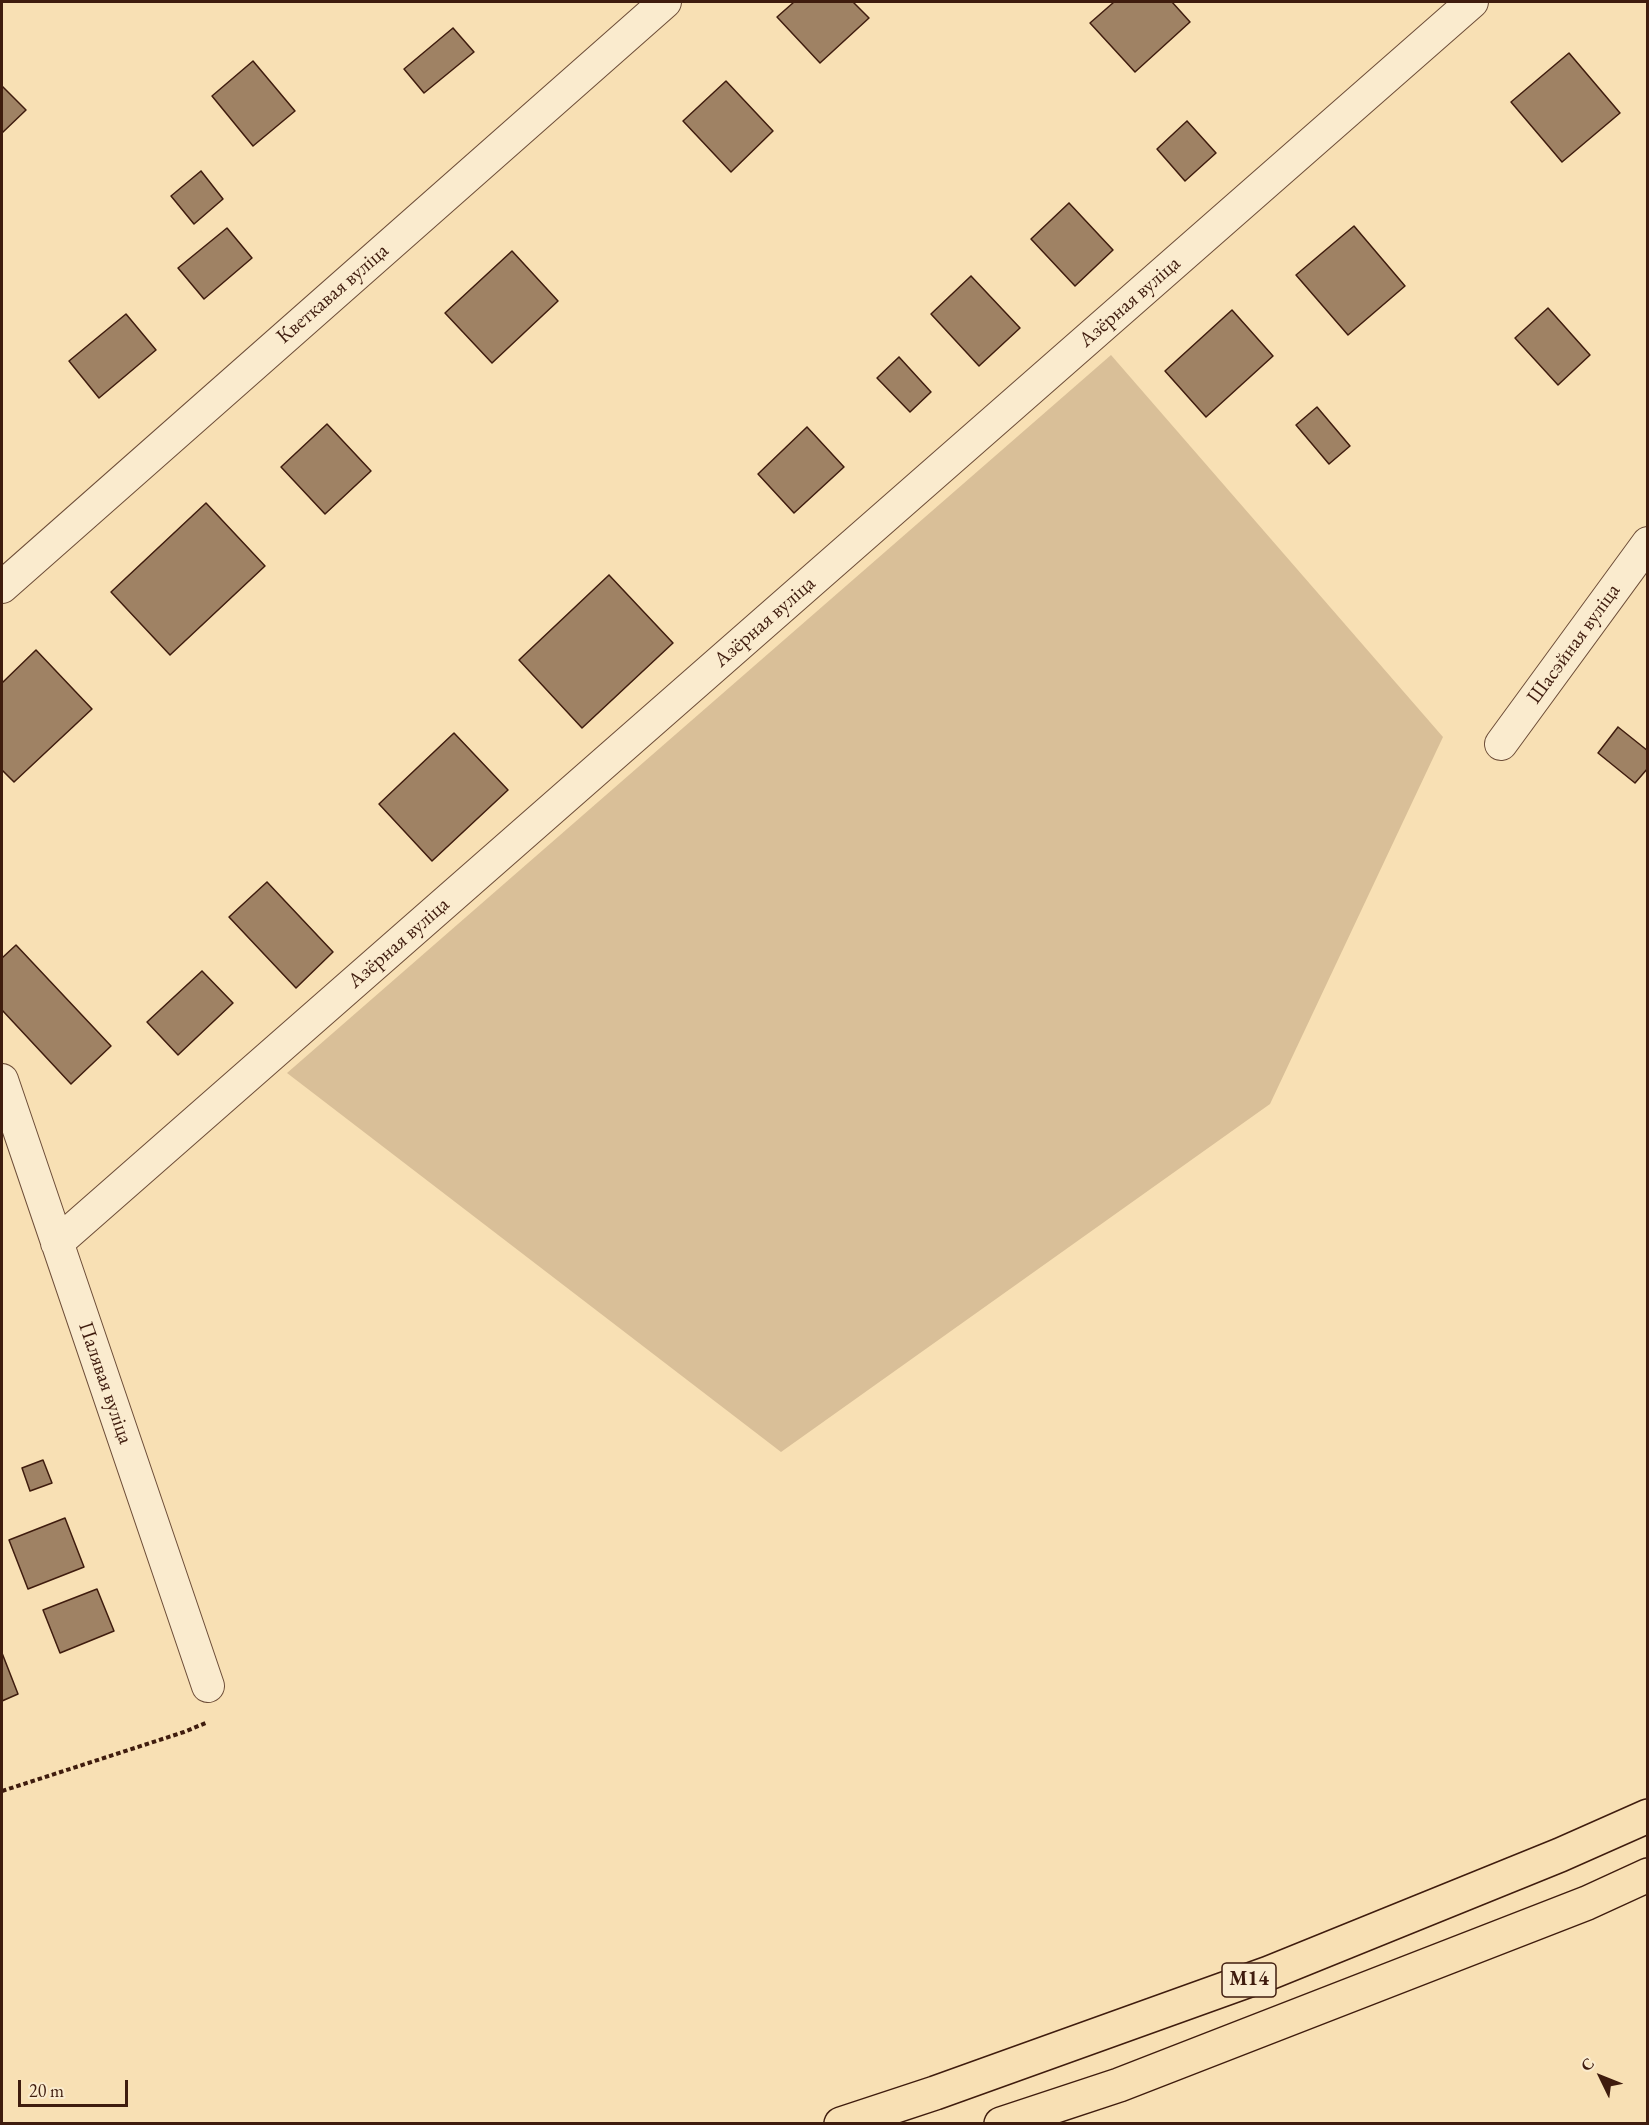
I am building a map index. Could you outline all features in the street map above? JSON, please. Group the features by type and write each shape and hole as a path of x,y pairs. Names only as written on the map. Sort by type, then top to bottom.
{"highway":[{"name":"М14","path":"841,2124 946,2089 1269,1973 1560,1855 1647,1816"},
{"name":"М14","path":"1001,2124 1119,2085 1587,1903 1647,1875"}],"street":[{"name":"Кветкавая вуліца","path":"2,587 665,2"},
{"name":"Азёрная вуліца","path":"57,1244 1472,2"},
{"name":"Шасэйная вуліца","path":"1501,744 1647,543"},
{"name":"Палявая вуліца","path":"2,1080 208,1686"}],"path":[{"path":"2,1791 184,1732 213,1719 208,1686"}],"shaded area":[{"path":"1111,355 1443,737 1270,1104 781,1452 287,1073"}],"building":[{"path":"794,2 853,2 869,18 820,63 777,17"},
{"path":"1114,2 1172,2 1190,22 1135,72 1090,23"},
{"path":"453,28 474,52 424,93 404,69"},
{"path":"1569,53 1620,113 1562,162 1511,102"},
{"path":"253,61 295,111 253,146 212,96"},
{"path":"726,81 773,131 731,172 683,121"},
{"path":"2,86 26,110 2,133"},
{"path":"1187,121 1216,153 1185,181 1157,149"},
{"path":"201,171 223,199 194,224 171,196"},
{"path":"1069,203 1113,250 1075,286 1031,239"},
{"path":"1354,226 1405,286 1348,335 1296,275"},
{"path":"227,228 252,258 204,299 178,268"},
{"path":"512,251 558,301 492,363 445,313"},
{"path":"971,276 1020,328 979,366 931,314"},
{"path":"1548,308 1590,355 1558,385 1515,338"},
{"path":"1232,310 1273,356 1206,417 1165,371"},
{"path":"126,314 156,350 99,398 69,361"},
{"path":"899,357 931,392 910,412 877,378"},
{"path":"1317,407 1350,446 1329,464 1296,425"},
{"path":"327,424 371,471 325,514 281,467"},
{"path":"807,427 844,467 794,513 758,474"},
{"path":"206,503 265,566 170,655 111,592"},
{"path":"609,575 673,643 582,728 519,660"},
{"path":"36,650 92,709 14,782 2,770 2,683"},
{"path":"1618,727 1648,751 1648,768 1635,783 1598,753"},
{"path":"454,733 508,790 432,861 379,804"},
{"path":"267,882 333,952 296,988 229,917"},
{"path":"16,945 111,1046 71,1084 2,1010 2,958"},
{"path":"202,971 233,1003 178,1055 147,1022"},
{"path":"43,1460 52,1483 30,1491 22,1468"},
{"path":"65,1518 84,1567 28,1589 9,1540"},
{"path":"97,1589 114,1631 60,1653 43,1610"},
{"path":"2,1653 18,1694 2,1701"}]}
